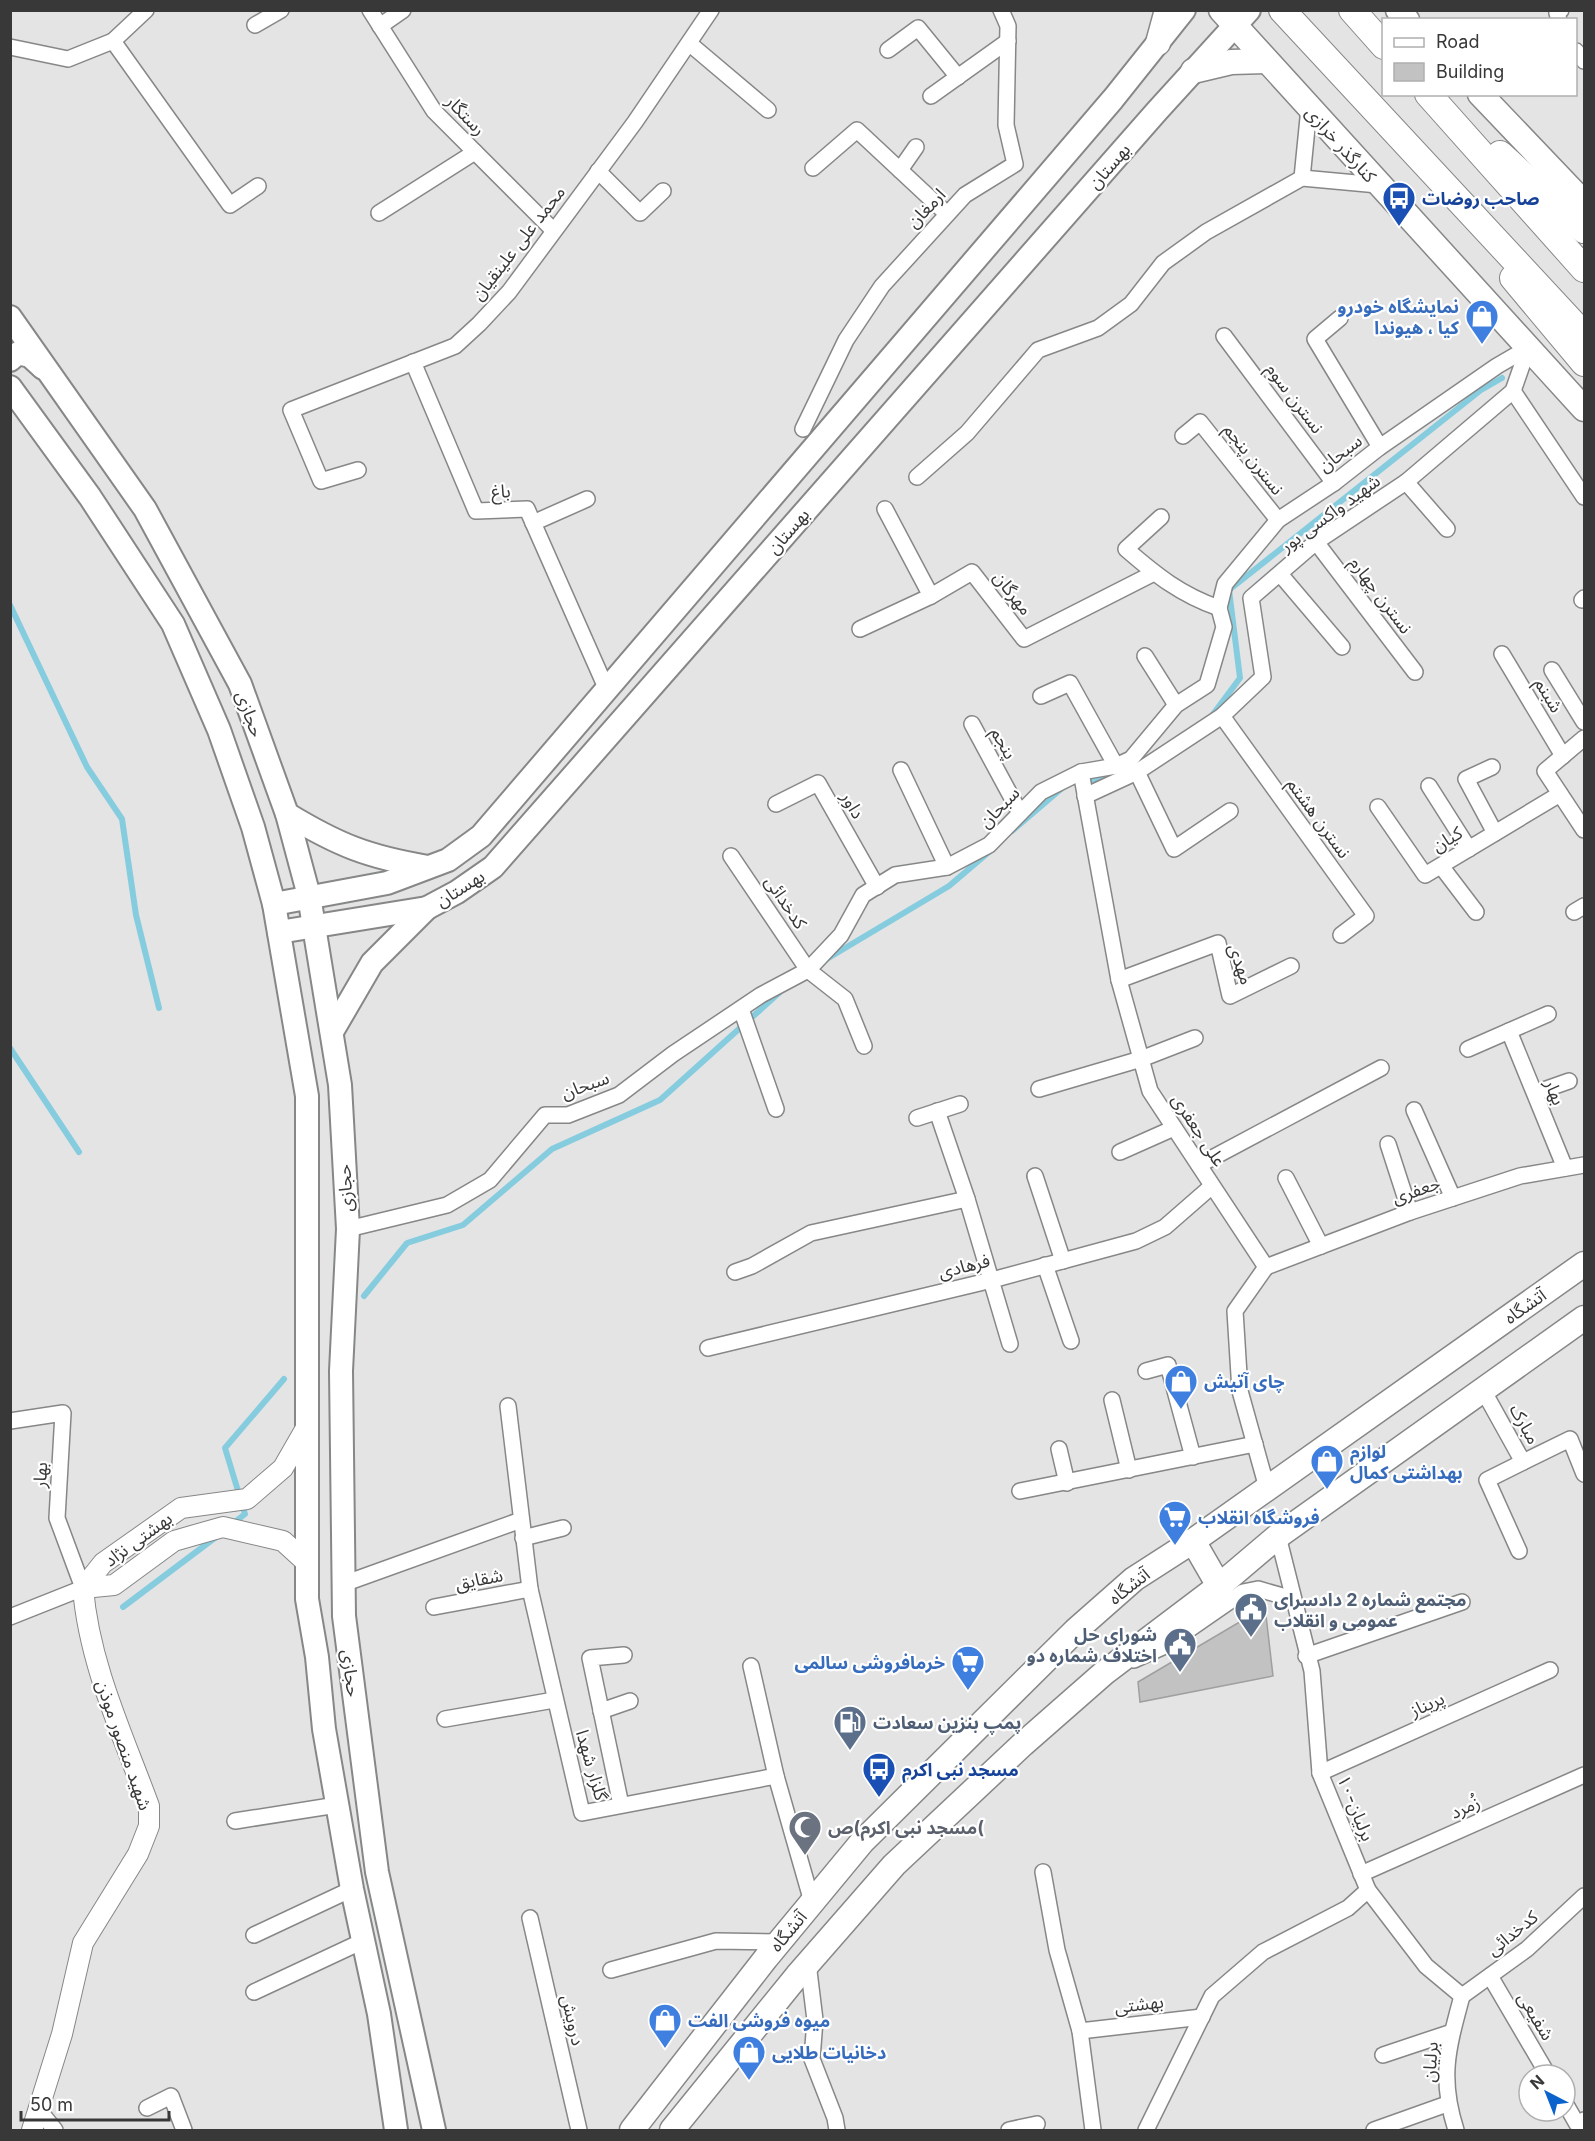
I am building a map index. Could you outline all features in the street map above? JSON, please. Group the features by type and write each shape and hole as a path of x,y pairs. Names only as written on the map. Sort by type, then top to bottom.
{"highway":[{"path":"1282,10 1584,334"},
{"path":"1352,10 1382,45"},
{"path":"1430,96 1584,269"},
{"path":"1437,96 1584,230"},
{"path":"1426,162 1533,305 1584,363"}],"main road":[{"path":"1158,43 1167,10"},
{"name":"بهستان","path":"274,904 387,884 448,860 482,836 1113,99 1184,10"},
{"name":"بهستان","path":"279,932 315,924 427,908 457,892 493,867 1193,71 1238,15"},
{"name":"کنارگذر خرازی","path":"1238,15 1266,61 1584,409"},
{"path":"1193,71 1231,62 1266,61"},
{"path":"1481,96 1584,203"},
{"name":"حجازی","path":"10,317 145,509 234,674 287,814 309,896 333,1030 340,1085 348,1229 341,1371 344,1616 377,1872 434,2130"},
{"path":"10,360 18,353 30,356 51,375"},
{"path":"890,360 915,387"},
{"name":"حجازی","path":"10,387 90,497 172,624 219,730 253,827 274,904 307,1096 305,1560 307,1599 352,1889 379,2014 396,2130"},
{"path":"287,814 330,840 359,851 379,858 429,867"},
{"path":"333,1030 372,963 427,908"},
{"name":"آتشگاه","path":"632,2130 779,1942 862,1842 1075,1631 1134,1579 1193,1541 1584,1264"},
{"name":"آتشگاه","path":"672,2130 808,1963 894,1865 1023,1743 1104,1673 1219,1586 1278,1536 1584,1318"},
{"path":"1193,1541 1219,1586"},
{"path":"384,2052 414,2043"}],"street":[{"path":"10,47 68,59 113,41 146,10"},
{"path":"255,25 281,10"},
{"name":"رستگار","path":"370,10 434,111 553,230"},
{"path":"380,26 403,10"},
{"name":"محمد علی علینقیان","path":"358,470 321,481 291,410 455,346 479,324 508,292 598,171 690,44 711,10"},
{"name":"ارمغان","path":"803,429 846,340 882,286 965,195 1015,164 1006,124 1008,26 1001,10"},
{"path":"888,51 918,28 958,77"},
{"path":"113,41 230,205 258,186"},
{"path":"931,96 1008,41"},
{"path":"690,44 768,110"},
{"path":"1302,178 1309,108"},
{"path":"813,168 857,130 947,214"},
{"path":"900,170 916,147"},
{"path":"379,213 475,152"},
{"path":"598,171 640,213 663,190"},
{"path":"917,477 968,433 1038,350 1098,328 1131,304 1163,263 1206,232 1302,178 1378,185"},
{"path":"1340,318 1315,339 1380,447"},
{"name":"نسترن سوم","path":"1224,336 1334,483"},
{"path":"1528,348 1513,391 1584,498"},
{"name":"سبحان","path":"348,1229 447,1205 490,1180 546,1115 568,1115 619,1095 673,1054 761,995 808,970 841,935 862,896 895,875 947,867 989,845 1041,792 1081,772 1116,766 1131,759 1176,705 1207,685 1224,627 1219,608 1225,584 1278,520 1334,483 1380,447 1528,348"},
{"name":"باغ","path":"412,362 476,511 527,509 533,523"},
{"name":"شهید واکسی پور","path":"1085,796 1137,772 1222,716 1263,677 1251,598 1316,542 1406,482 1513,391"},
{"name":"نسترن پنجم","path":"1183,436 1200,422 1278,520"},
{"path":"1406,482 1447,529"},
{"path":"587,499 533,523 607,690"},
{"path":"860,628 931,596 885,509"},
{"path":"1161,517 1126,549 1154,573 1191,598 1219,608"},
{"name":"نسترن چهارم","path":"1316,542 1414,672"},
{"name":"مهرگان","path":"931,596 972,572 1024,639 1154,573"},
{"path":"1280,574 1342,647"},
{"name":"شبنم","path":"1502,654 1563,756"},
{"path":"1145,656 1176,705"},
{"path":"1552,670 1584,722"},
{"path":"1041,696 1070,683 1116,766"},
{"name":"نسترن هشتم","path":"1222,716 1366,916 1341,935"},
{"name":"پنجم","path":"972,724 1020,813"},
{"path":"1584,738 1545,771 1584,830"},
{"path":"1492,767 1466,779 1494,833"},
{"path":"901,770 947,867"},
{"name":"علی جعفری","path":"1081,772 1119,980 1150,1091 1266,1267"},
{"path":"1137,772 1174,849 1230,811"},
{"name":"داور","path":"776,804 818,783 877,887"},
{"path":"1429,786 1469,849"},
{"name":"کیان","path":"1378,807 1425,875 1560,794"},
{"name":"کدخدائی","path":"731,856 808,970 845,999 864,1046"},
{"path":"1441,866 1476,912"},
{"name":"مهدی","path":"1119,980 1218,943 1230,996 1291,966"},
{"path":"741,1009 776,1109"},
{"path":"1468,1048 1548,1014"},
{"name":"بهار","path":"1509,1031 1565,1168"},
{"path":"1039,1089 1141,1059 1195,1038"},
{"path":"1199,1165 1381,1068"},
{"path":"1535,1093 1569,1081"},
{"path":"917,1118 960,1104"},
{"path":"1414,1110 1453,1198"},
{"path":"937,1111 967,1199 1010,1344"},
{"path":"1120,1152 1174,1128"},
{"path":"1388,1144 1410,1212"},
{"name":"جعفری","path":"1266,1267 1410,1212 1520,1176 1584,1165"},
{"path":"1035,1176 1063,1261"},
{"path":"1286,1178 1321,1246"},
{"name":"فرهادی","path":"708,1348 992,1280 1136,1241 1165,1227 1212,1186"},
{"path":"735,1272 752,1266 811,1233 967,1199"},
{"path":"1045,1265 1071,1341"},
{"path":"1266,1267 1235,1311 1240,1391 1267,1488"},
{"path":"1146,1371 1168,1365 1193,1457"},
{"name":"مبارک","path":"1483,1390 1523,1462 1570,1439 1584,1474"},
{"path":"1112,1400 1129,1470"},
{"name":"گلزار شهدا","path":"508,1406 530,1589 582,1813 776,1776"},
{"name":"بهار","path":"10,1420 63,1413 57,1518 83,1588"},
{"name":"بهشتی نژاد","path":"83,1588 103,1563 181,1508 247,1500 283,1468 306,1428"},
{"path":"1020,1491 1255,1444"},
{"path":"1059,1449 1067,1483"},
{"path":"1519,1551 1487,1480 1523,1462"},
{"path":"345,1583 521,1520"},
{"name":"بهشتی نژاد","path":"83,1588 114,1585 174,1541 223,1527 283,1541 305,1560"},
{"path":"523,1538 563,1528"},
{"path":"1104,1673 1165,1646 1243,1592 1258,1589 1293,1599 1278,1536"},
{"path":"10,1617 83,1588"},
{"name":"شهید منصور موذن","path":"32,2130 62,2034 83,1943 138,1854 149,1826 149,1806 96,1661 86,1621 83,1588"},
{"name":"شقایق","path":"434,1607 530,1589"},
{"name":"۱۰-برلیان","path":"1293,1599 1306,1656 1312,1671 1320,1773 1361,1874 1368,1890 1426,1966 1462,1996"},
{"path":"1306,1656 1462,1602"},
{"path":"621,1805 590,1658 624,1655"},
{"path":"751,1666 776,1776 812,1902"},
{"name":"پریناز","path":"1320,1773 1550,1670"},
{"path":"445,1719 554,1700"},
{"path":"601,1711 630,1701"},
{"name":"زُمرد","path":"1361,1874 1584,1775"},
{"path":"235,1821 338,1805"},
{"path":"1043,1872 1057,1950 1080,2031 1093,2130"},
{"path":"254,1935 352,1889"},
{"path":"1146,2130 1212,1996 1263,1952 1348,1908 1368,1890"},
{"name":"کدخدائی","path":"1462,1996 1527,1949 1584,1896"},
{"name":"درویش","path":"530,1918 579,2130"},
{"path":"254,1992 363,1941"},
{"path":"611,1970 716,1941 779,1942"},
{"path":"808,1963 815,2020 812,2059 835,2118 837,2130"},
{"name":"شفیعی","path":"1490,1976 1541,2063"},
{"name":"برلیان","path":"1455,2130 1447,2104 1447,2050 1462,1996"},
{"name":"بهشتی","path":"1080,2031 1202,2017"},
{"path":"1383,2055 1452,2032"},
{"path":"147,2108 171,2096 184,2130"},
{"path":"1374,2130 1447,2104"},
{"path":"39,2110 55,2130"},
{"path":"1009,2130 1037,2124"}],"building":[{"path":"1265,1607 1273,1676 1140,1702 1138,1682"}],"waterway":[{"path":"1211,717 1240,678 1229,590 1481,390 1502,378"},
{"path":"10,605 87,767 122,819 136,915 159,1008"},
{"path":"1084,781 1116,776"},
{"path":"1012,831 1061,789"},
{"path":"825,960 949,886 989,852"},
{"path":"364,1296 407,1243 463,1225 552,1149 660,1100 780,992"},
{"path":"10,1048 79,1152"},
{"path":"231,1525 245,1514 225,1448 284,1379"},
{"path":"123,1607 216,1537"}],"place":[{"name":"صاحب روضات","path":"1399,227"},
{"name":"نمایشگاه خودرو کیا ، هیوندا","path":"1482,345"},
{"name":"چای آتیش","path":"1181,1410"},
{"name":"لوازم بهداشتی کمال","path":"1327,1490"},
{"name":"فروشگاه انقلاب","path":"1175,1546"},
{"name":"مجتمع شماره 2 دادسرای عمومی و انقلاب","path":"1251,1638"},
{"name":"شورای حل اختلاف شماره دو","path":"1180,1673"},
{"name":"خرمافروشی سالمی","path":"968,1691"},
{"name":"پمپ بنزین سعادت","path":"850,1751"},
{"name":"مسجد نبی اکرم","path":"879,1798"},
{"name":"مسجد نبی اکرم)ص(","path":"805,1856"},
{"name":"میوه فروشی الفت","path":"665,2049"},
{"name":"دخانیات طلایی","path":"749,2081"}]}
